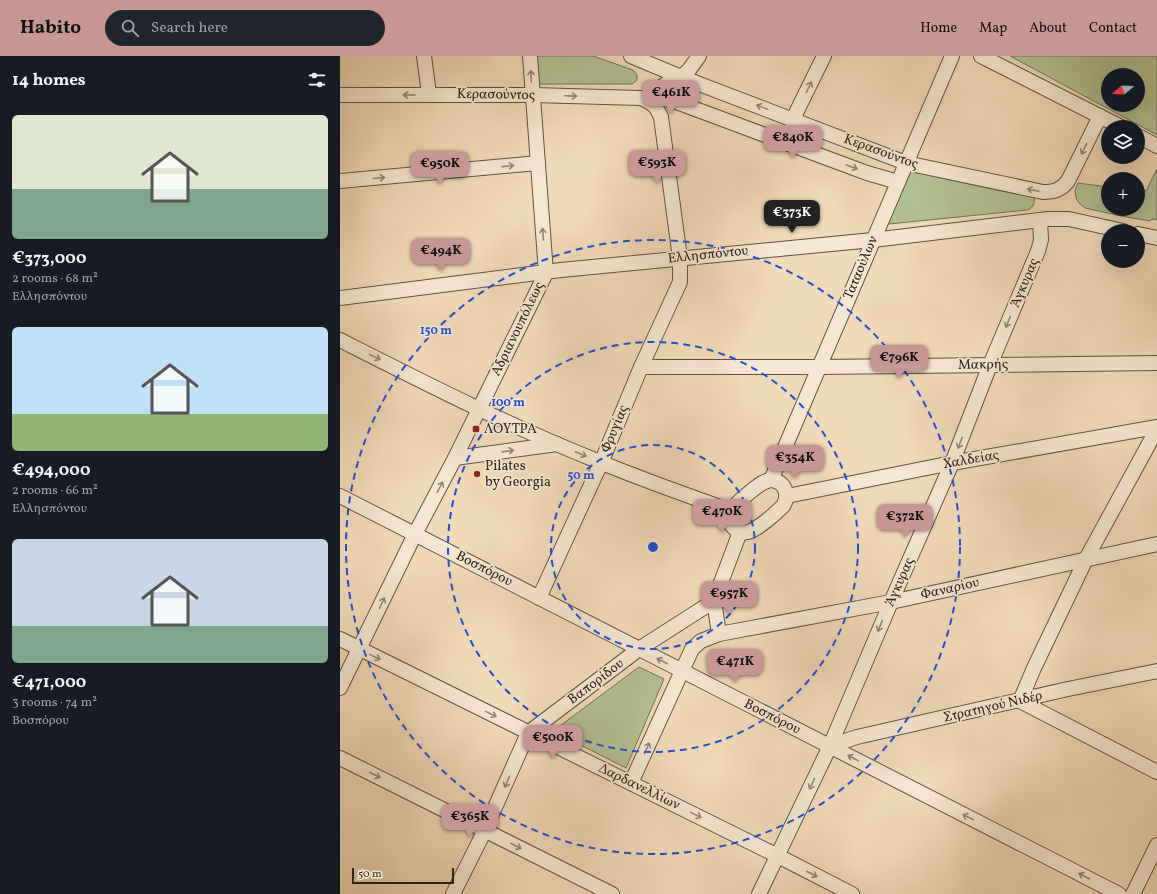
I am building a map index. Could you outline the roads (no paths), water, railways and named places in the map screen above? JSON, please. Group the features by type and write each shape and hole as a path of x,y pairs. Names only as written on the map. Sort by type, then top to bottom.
{"street":[{"path":"424,56 429,94"},
{"name":"Αδριανουπόλεως","path":"340,688 546,272 530,56"},
{"name":"Κερασούντος","path":"631,56 681,77 906,163 1043,192 1058,190 1068,181 1100,116"},
{"path":"653,98 664,84 672,79 681,77 689,70 699,56"},
{"path":"793,119 824,56"},
{"name":"Ταταούλων","path":"771,480 952,56"},
{"path":"981,56 1108,120"},
{"name":"Κερασούντος","path":"340,95 429,94 653,98 867,173 898,182"},
{"name":"Φρυγίας","path":"539,598 601,463 680,282 680,258 661,117 653,98"},
{"path":"1145,140 1157,146"},
{"path":"340,181 538,163"},
{"name":"Ελλησπόντου","path":"340,298 546,272 873,240 1055,218 1069,219 1101,226"},
{"name":"Άγκυρας","path":"759,894 830,746 890,602 952,463 990,365 1038,251 1041,240 1040,220"},
{"path":"1145,235 1157,238"},
{"path":"340,340 479,408 557,444 601,463 731,511"},
{"name":"Μακρής","path":"642,367 819,367 1157,363"},
{"path":"1157,428 1086,559 1034,668 1020,701 1157,772"},
{"name":"Χαλδείας","path":"787,496 952,463 1157,428"},
{"path":"455,458 557,444"},
{"path":"776,480 784,486 787,496 786,502 783,506 754,529 740,532 732,526 730,521 731,511 734,506 761,483 776,480"},
{"name":"Βοσπόρου","path":"340,496 1119,894"},
{"path":"631,783 692,649 701,641 719,634 714,601 740,532"},
{"name":"Φαναρίου","path":"719,634 890,602 1157,544"},
{"name":"Βαπορίδου","path":"453,894 485,830 528,733 639,649 714,601"},
{"name":"Δαρδανελλίων","path":"340,639 852,894"},
{"name":"Στρατηγού Νιδέρ","path":"830,746 858,737 1068,689 1157,671"},
{"path":"340,758 612,894"},
{"path":"1132,894 1157,845"}],"place":[{"name":"ΛΟΥΤΡΑ","path":"476,429"},
{"name":"Pilates by Georgia","path":"477,474"}]}
